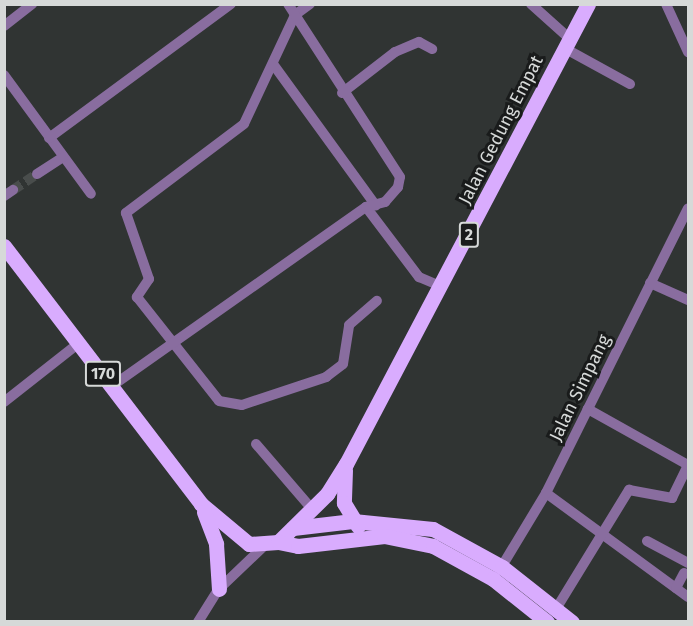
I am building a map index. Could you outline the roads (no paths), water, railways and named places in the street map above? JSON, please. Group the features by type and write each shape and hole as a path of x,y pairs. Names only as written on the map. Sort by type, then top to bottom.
{"main road":[{"name":"Jalan Gedung Empat","path":"278,542 312,509 346,464 442,287 588,4"},
{"name":"170","path":"4,246 201,504 234,535 263,547"},
{"name":"Jalan Gedung Empat","path":"346,464 343,495 353,521 369,536"},
{"name":"170","path":"201,504 216,544 219,589"},
{"path":"293,528 353,521 434,529 498,573 552,615 572,621"},
{"path":"263,547 278,542 298,546 369,536 433,546 498,573"}],"street":[{"path":"4,26 32,4"},
{"path":"49,138 219,8 231,4"},
{"path":"112,386 371,206 392,195 400,177 342,93 288,4"},
{"path":"310,4 296,15 244,124 130,209 124,219 149,279 136,297 219,401 250,405 326,377 343,364 349,325 377,302"},
{"path":"531,4 568,44 630,84"},
{"path":"666,4 688,52"},
{"path":"342,93 395,51 419,42 432,49"},
{"path":"273,64 419,277 442,287"},
{"path":"4,75 91,194"},
{"path":"37,174 63,157"},
{"name":"Jalan Simpang","path":"498,573 546,494 688,207"},
{"path":"650,283 688,300"},
{"path":"4,402 79,344"},
{"path":"552,615 600,532 629,490 672,498 688,465 588,409"},
{"path":"256,444 312,509"},
{"path":"546,494 688,597"},
{"path":"647,541 686,568 676,588"},
{"path":"198,621 219,589 263,547"}],"tunnel":[{"path":"13,190 37,174"}]}
